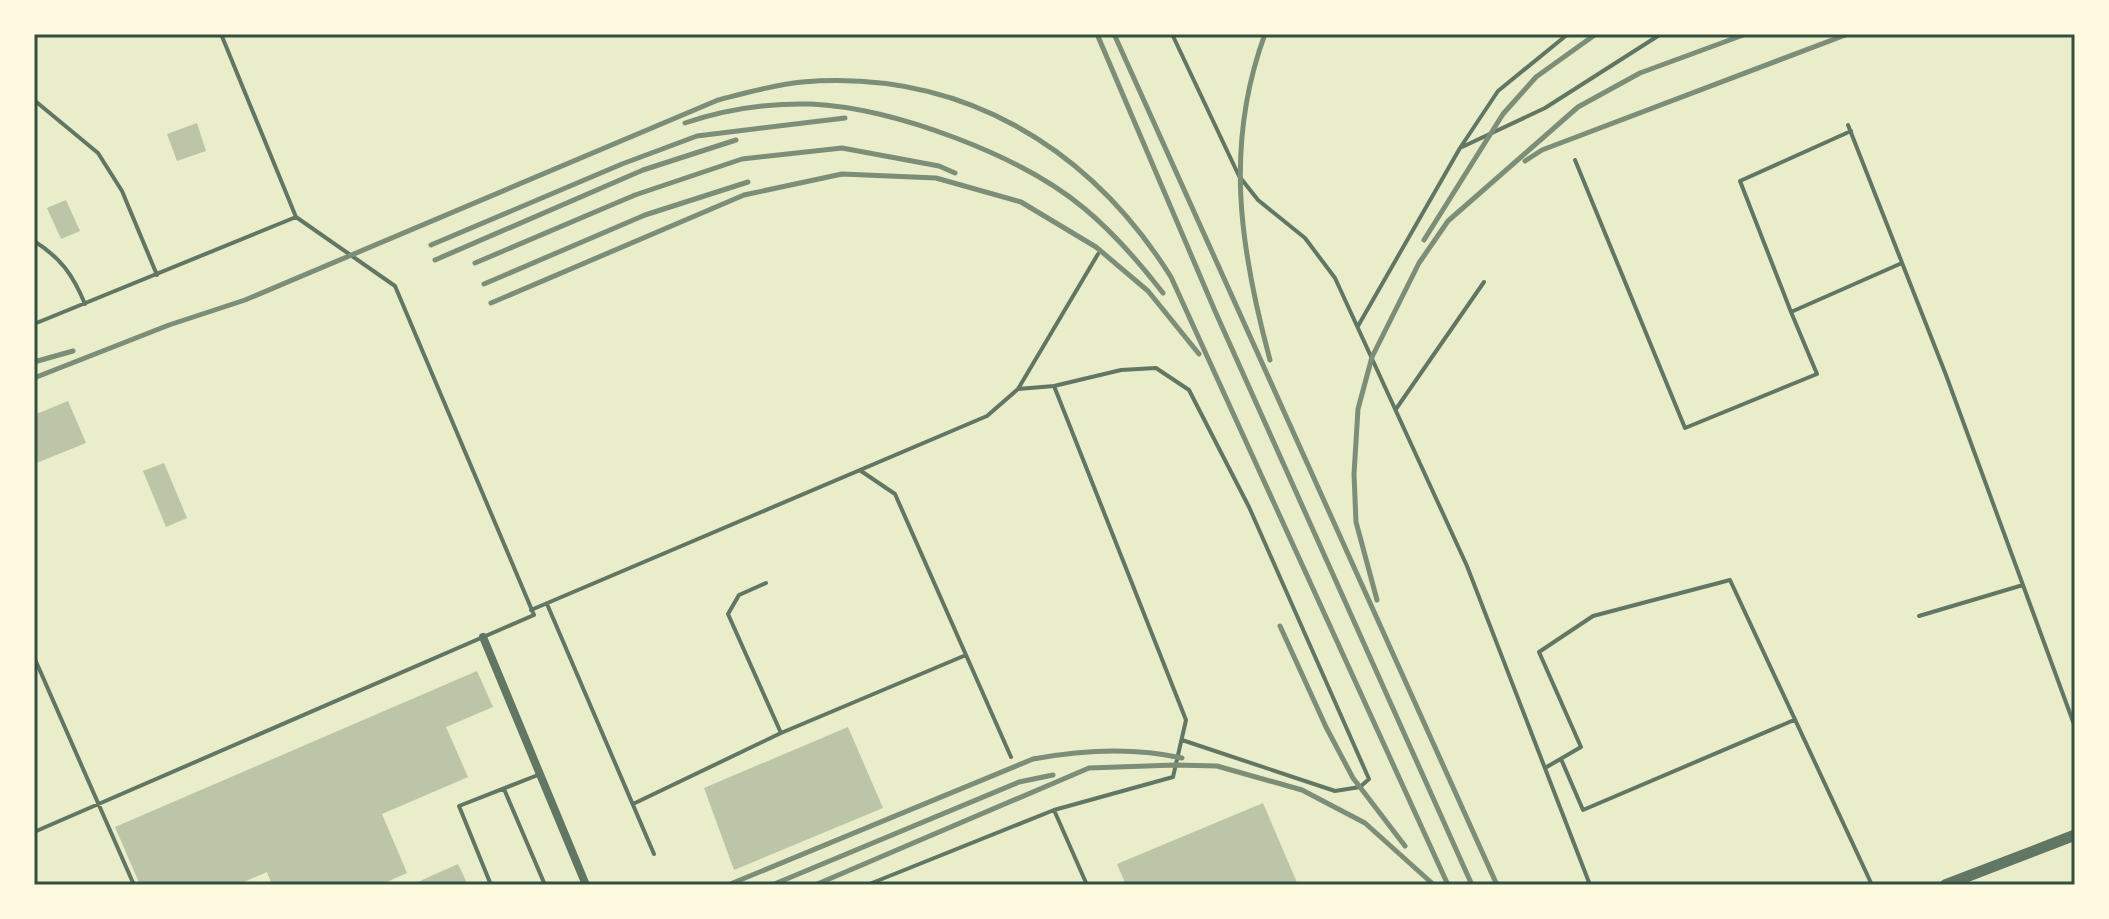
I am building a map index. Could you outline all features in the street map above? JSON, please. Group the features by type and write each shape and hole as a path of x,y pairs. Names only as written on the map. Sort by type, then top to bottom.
{"street":[{"path":"483,637 586,885"},
{"path":"1945,885 2075,835"}],"lane":[{"path":"34,832 534,615 395,286 296,217 221,34"},
{"path":"1172,34 1239,176 1258,200 1305,238 1335,278 1467,566 1590,885"},
{"path":"1358,326 1460,148 1498,91 1568,34"},
{"path":"1460,148 1545,108 1661,34"},
{"path":"34,100 98,153 122,191 157,275"},
{"path":"1848,125 2075,727"},
{"path":"1575,160 1685,428 1817,374 1740,181 1851,131"},
{"path":"34,324 296,217"},
{"path":"34,241 54,254 74,276 85,304"},
{"path":"531,610 987,416 1018,389 1098,254"},
{"path":"1791,312 1902,263"},
{"path":"1396,409 1484,282"},
{"path":"1018,389 1054,386 1121,370 1156,368 1189,390 1249,507 1369,779 1360,787 1335,791 1182,740"},
{"path":"867,885 1054,810 1173,777 1186,720 1054,386"},
{"path":"860,470 895,494 1011,757"},
{"path":"1545,768 1581,747 1539,652 1593,616 1730,580 1872,885"},
{"path":"766,583 739,595 728,614 781,733"},
{"path":"1919,616 2023,585"},
{"path":"547,604 654,854"},
{"path":"633,804 781,733 966,655"},
{"path":"34,657 134,885"},
{"path":"1561,759 1583,810 1794,720"},
{"path":"491,885 459,806 540,774"},
{"path":"504,789 545,885"},
{"path":"1054,810 1087,885"}],"building":[{"path":"197,123 206,151 177,161 167,134"},
{"path":"66,200 80,231 61,239 47,208"},
{"path":"68,401 86,443 34,464 34,415"},
{"path":"164,463 187,518 166,527 143,471"},
{"path":"477,671 493,707 446,727 468,777 382,814 407,873 380,885 272,885 267,872 237,885 140,885 115,827"},
{"path":"848,727 883,808 734,870 704,788"},
{"path":"1263,803 1298,885 1126,885 1117,864"},
{"path":"458,864 468,885 411,885"}],"railway":[{"path":"1097,34 1215,311 1472,885"},
{"path":"1114,34 1497,885"},
{"path":"1265,34 1252,75 1244,116 1241,197 1251,278 1270,360"},
{"path":"1424,240 1503,114 1536,77 1596,34"},
{"path":"1377,600 1356,522 1354,474 1358,409 1372,357 1419,263 1448,221 1578,107 1640,73 1746,34"},
{"path":"1525,161 1542,150 1848,34"},
{"path":"34,378 169,325 245,300 718,100 791,83 860,81 915,89 967,103 1015,126 1060,154 1101,189 1138,230 1171,277 1448,885"},
{"path":"685,123 747,108 811,104 880,114 955,138 1027,170 1085,209 1126,249 1163,293"},
{"path":"431,245 622,164 697,136 845,118"},
{"path":"435,260 643,170 736,140"},
{"path":"475,263 635,195 742,159 842,148 939,166 955,173"},
{"path":"491,303 744,195 842,174 936,178 1021,202 1096,247 1148,291 1199,354"},
{"path":"484,284 645,215 748,182"},
{"path":"34,362 73,351"},
{"path":"1280,626 1353,778 1405,846"},
{"path":"728,885 1033,759 1108,751 1145,752 1182,758"},
{"path":"815,885 1089,768 1175,765 1217,766 1302,790 1365,823 1434,885"},
{"path":"772,885 1019,782 1053,775"}]}
